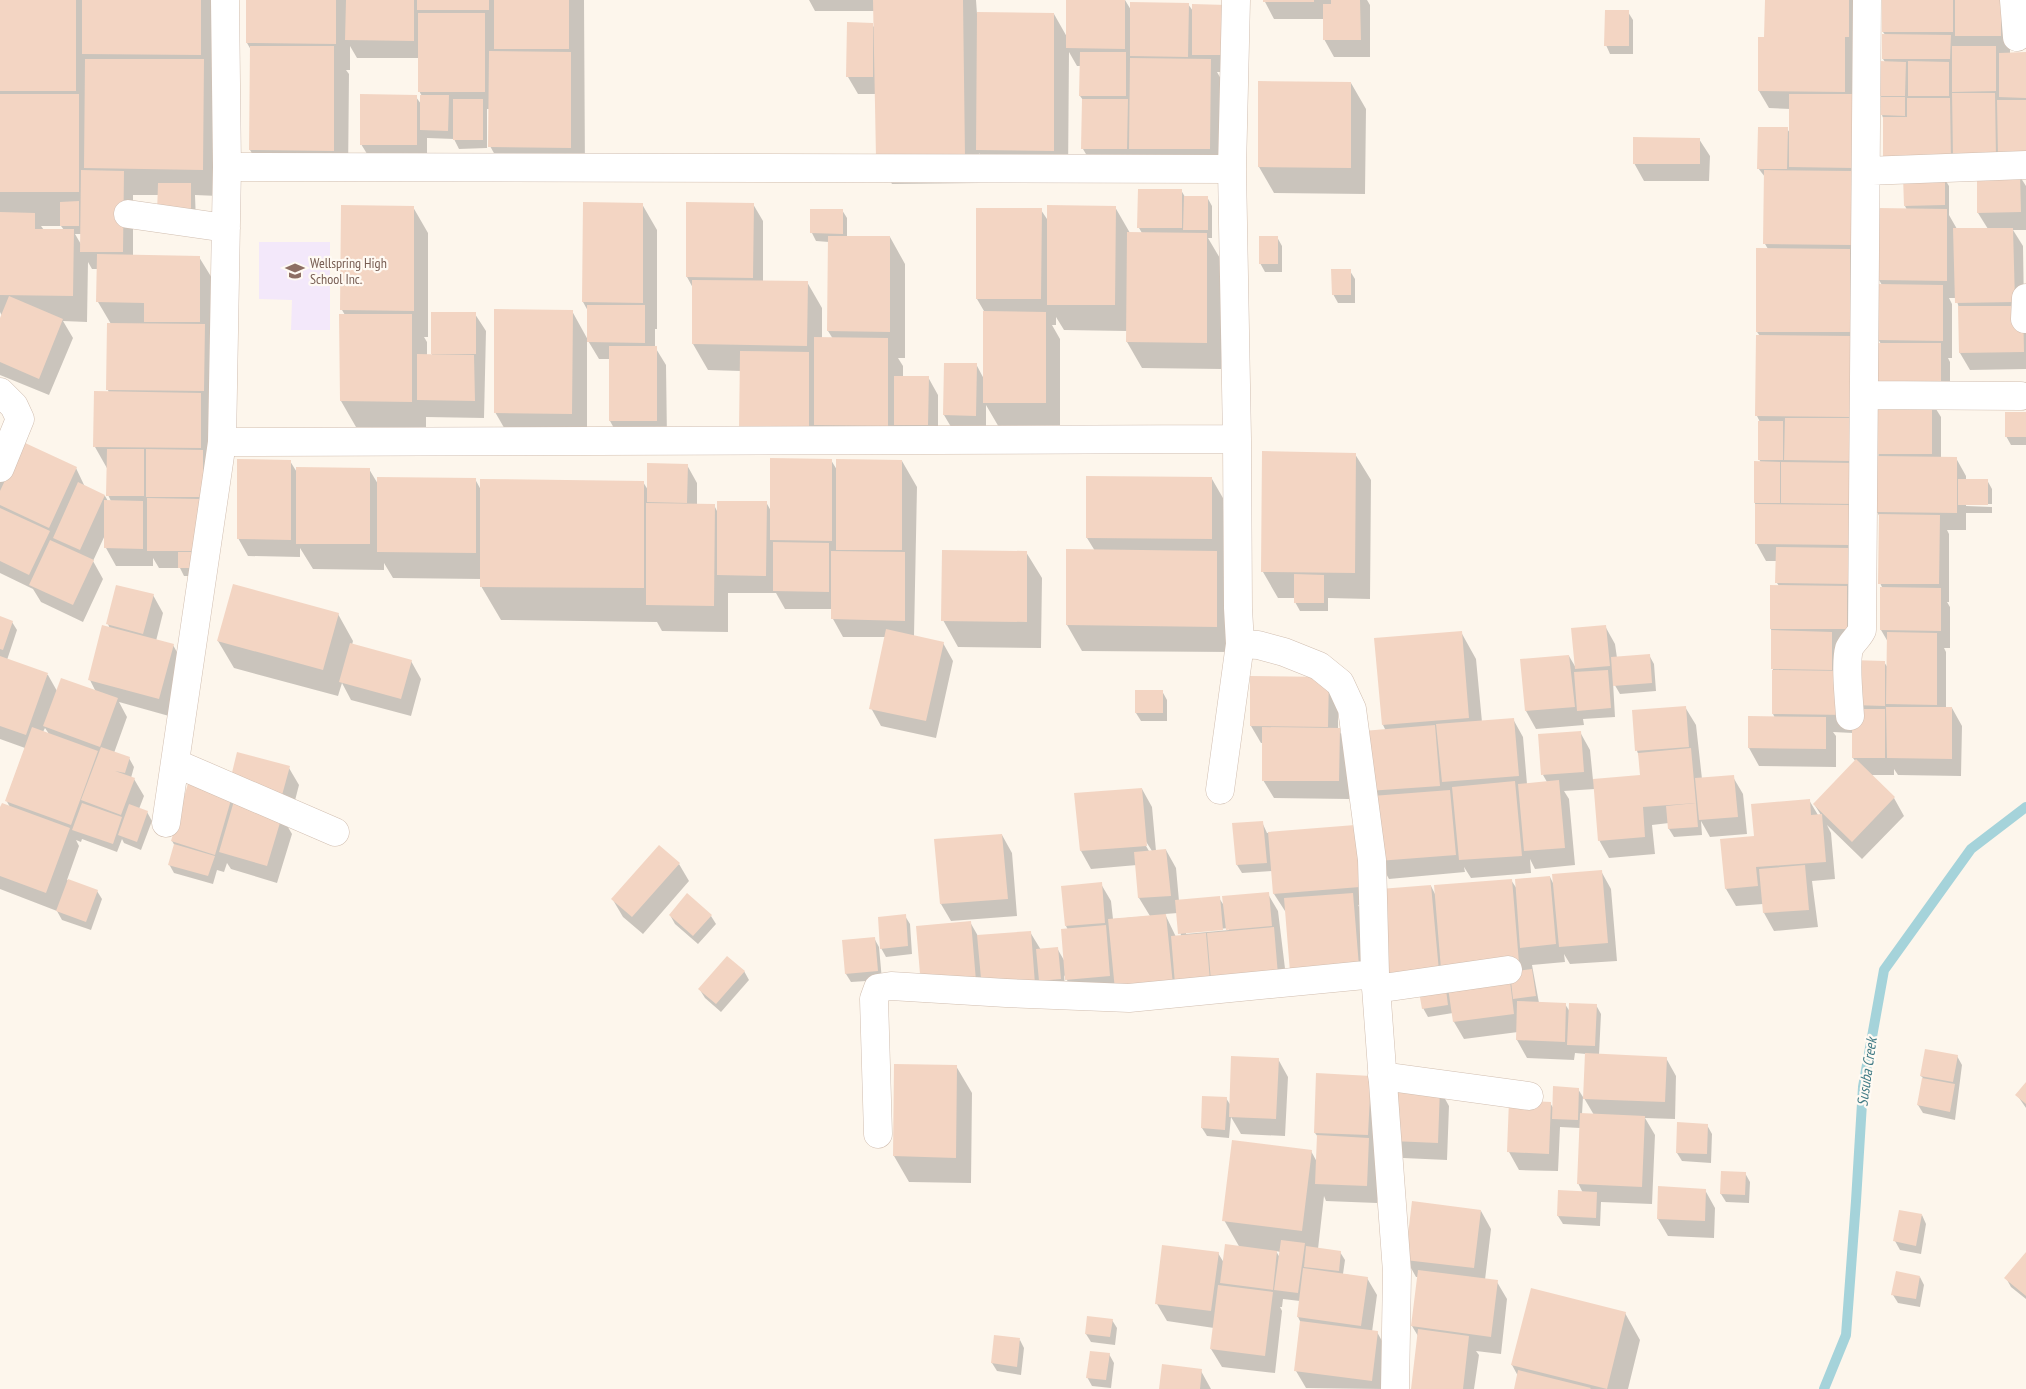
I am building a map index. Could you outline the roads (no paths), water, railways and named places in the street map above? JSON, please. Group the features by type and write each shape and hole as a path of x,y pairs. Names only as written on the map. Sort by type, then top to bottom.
{"street":[{"path":"166,823 222,442 227,167 225,0"},
{"path":"1220,790 1240,644 1232,169 1236,0"},
{"path":"1850,716 1848,654 1852,644 1858,640 1862,630 1867,0"},
{"path":"2014,0 2017,37"},
{"path":"1866,171 2026,165"},
{"path":"227,167 1232,169"},
{"path":"128,214 226,228"},
{"path":"0,392 14,406 20,419 0,468"},
{"path":"1864,394 2021,396"},
{"path":"222,442 1237,439"},
{"path":"1240,644 1258,645 1284,652 1319,666 1340,683 1352,709 1372,860 1375,982 1397,1272 1395,1389"},
{"path":"175,764 335,832"},
{"path":"878,1134 874,999 878,988 891,986 1006,994 1129,998 1375,982 1508,970"},
{"path":"1382,1076 1529,1096"}],"waterway":[{"name":"Susuba Creek","path":"1824,1389 1846,1335 1863,1087 1884,970 1971,849 2026,807"}],"place":[{"name":"Wellspring High School Inc.","path":"295,271"}]}
